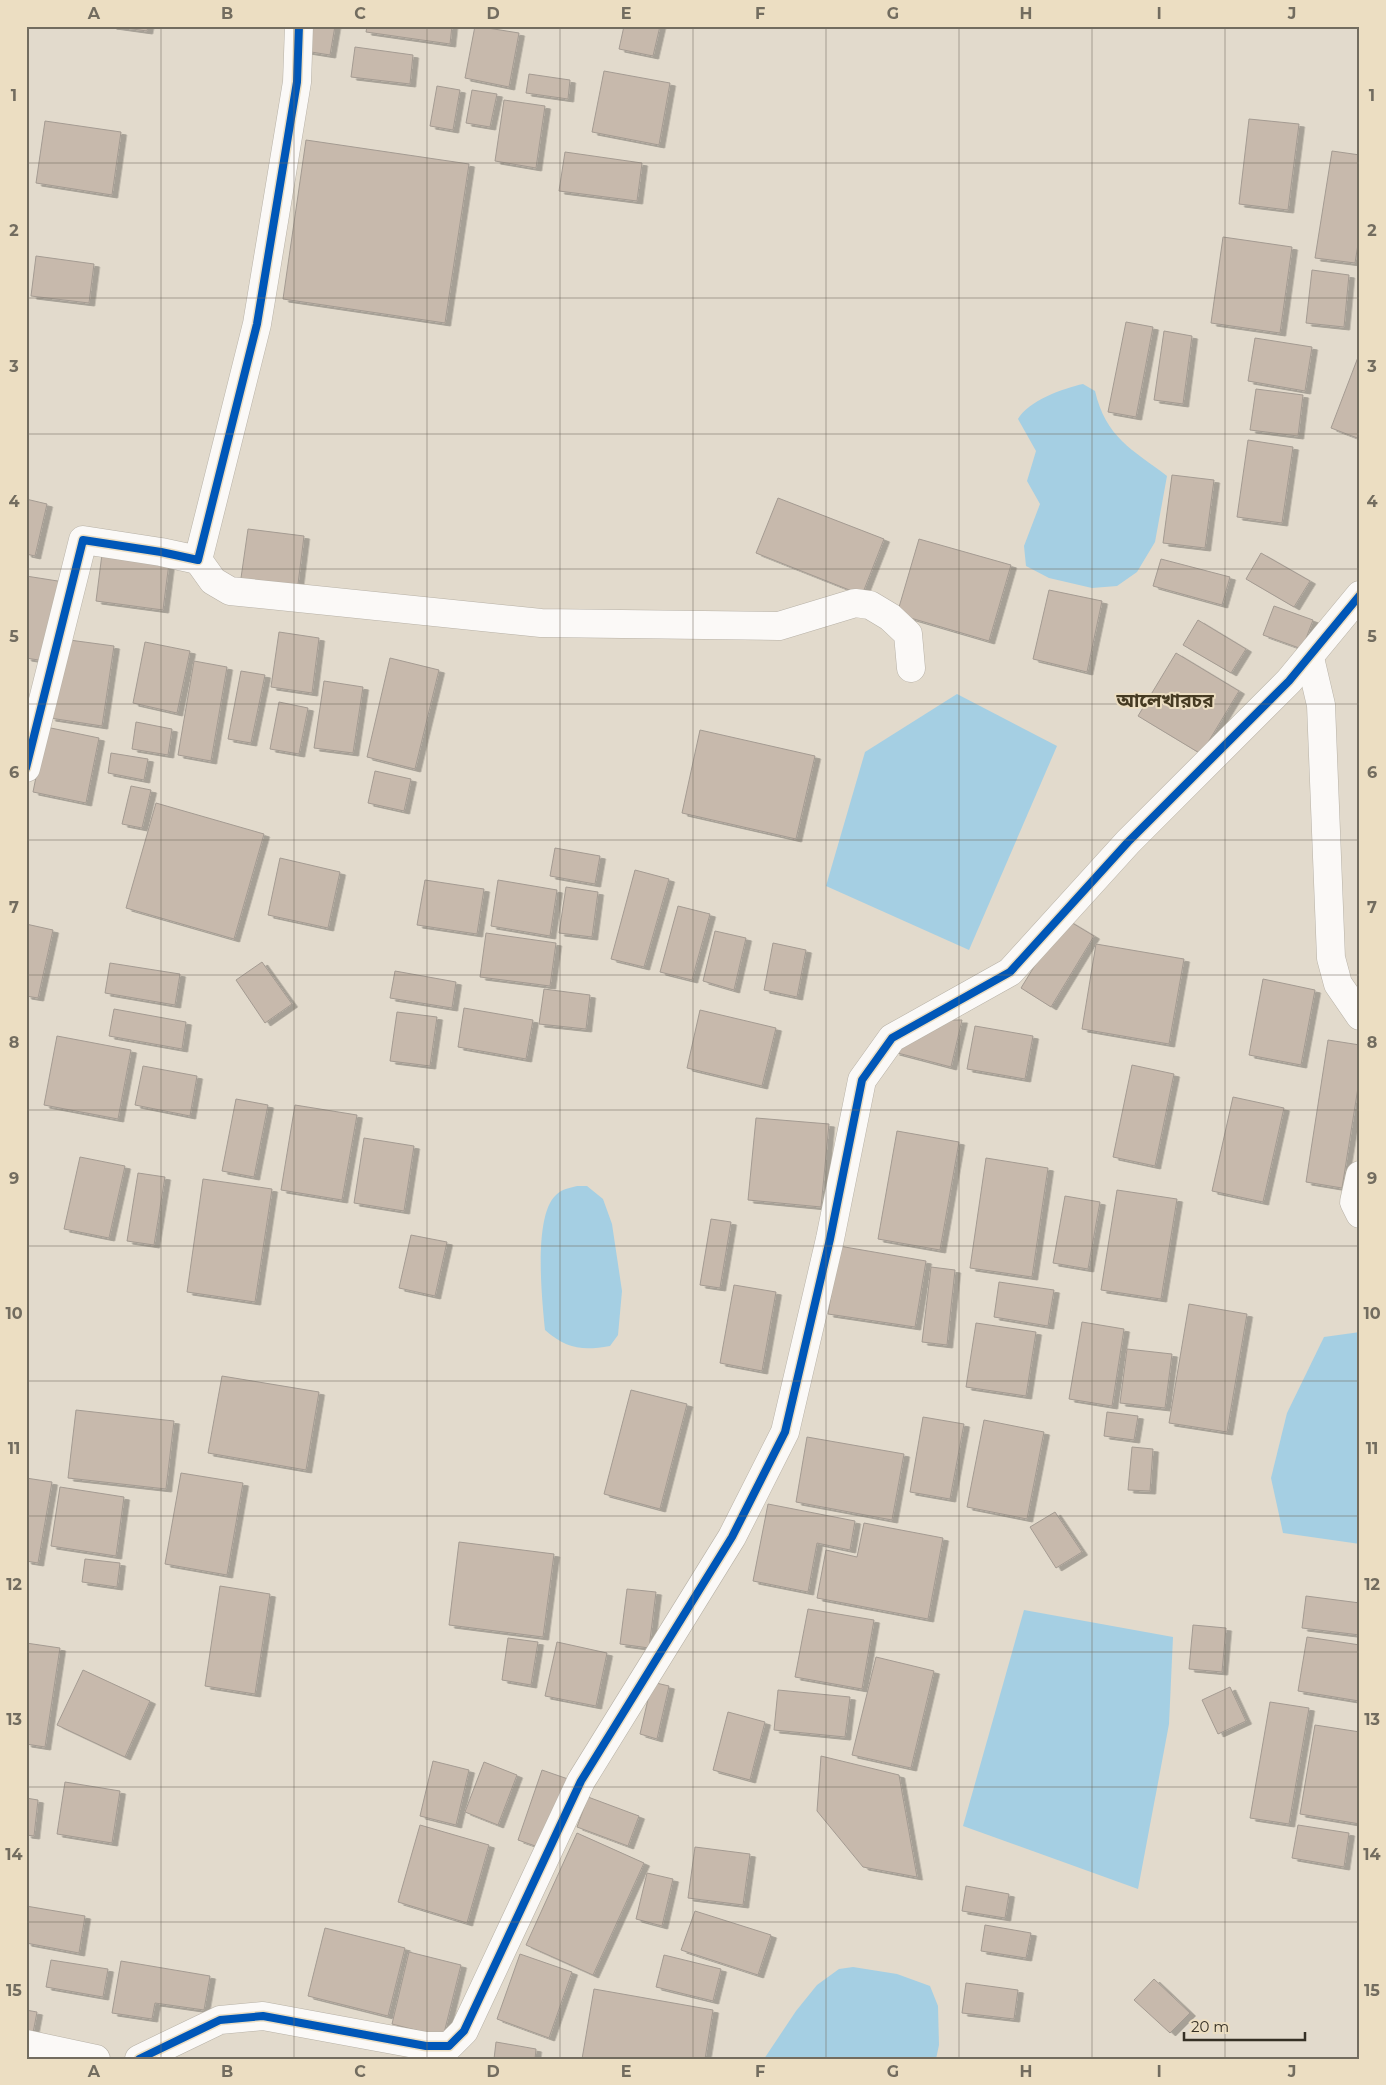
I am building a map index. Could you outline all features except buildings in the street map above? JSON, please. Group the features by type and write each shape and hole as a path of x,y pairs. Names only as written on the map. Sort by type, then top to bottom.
{"street":[{"path":"198,560 257,324 297,82 299,26"},
{"path":"26,768 83,540 161,552 198,560 213,581 230,592 541,623 779,626 855,603 870,605 890,617 908,634 911,668"},
{"path":"139,2059 220,2020 263,2016 426,2046 449,2046 464,2031 581,1781 732,1537 785,1432 830,1239 862,1080 892,1038 1010,972 1128,842 1310,658 1360,596"},
{"path":"1310,658 1321,705 1331,958 1338,984 1360,1016"},
{"path":"1360,1175 1354,1202 1360,1214"},
{"path":"26,2044 96,2059"}],"water":[{"path":"1083,384 1095,391 1106,420 1122,441 1167,476 1155,542 1137,572 1117,586 1092,588 1049,578 1026,566 1024,546 1040,504 1027,481 1036,451 1018,419 1030,406 1047,396"},
{"path":"957,694 1057,746 969,950 826,886 865,752"},
{"path":"577,1186 587,1186 603,1199 612,1224 622,1291 618,1335 610,1346 575,1347 560,1341 545,1330 541,1280 544,1221 549,1206 556,1195 563,1190"},
{"path":"1360,1332 1360,1544 1283,1533 1271,1478 1287,1413 1324,1337"},
{"path":"1024,1610 1173,1637 1169,1724 1138,1889 963,1826"},
{"path":"853,1967 897,1974 930,1986 938,2006 939,2045 936,2059 764,2059 796,2011 817,1985 839,1969"}],"cycle path":[{"path":"26,768 83,540 161,552 198,560 257,324 297,82 299,26"},
{"path":"139,2059 220,2020 263,2016 426,2046 449,2046 464,2031 581,1781 732,1537 785,1432 830,1239 862,1080 892,1038 1010,972 1128,842 1289,681 1360,595"}],"district":[{"name":"আলেখারচর","path":"1165,700"}]}
